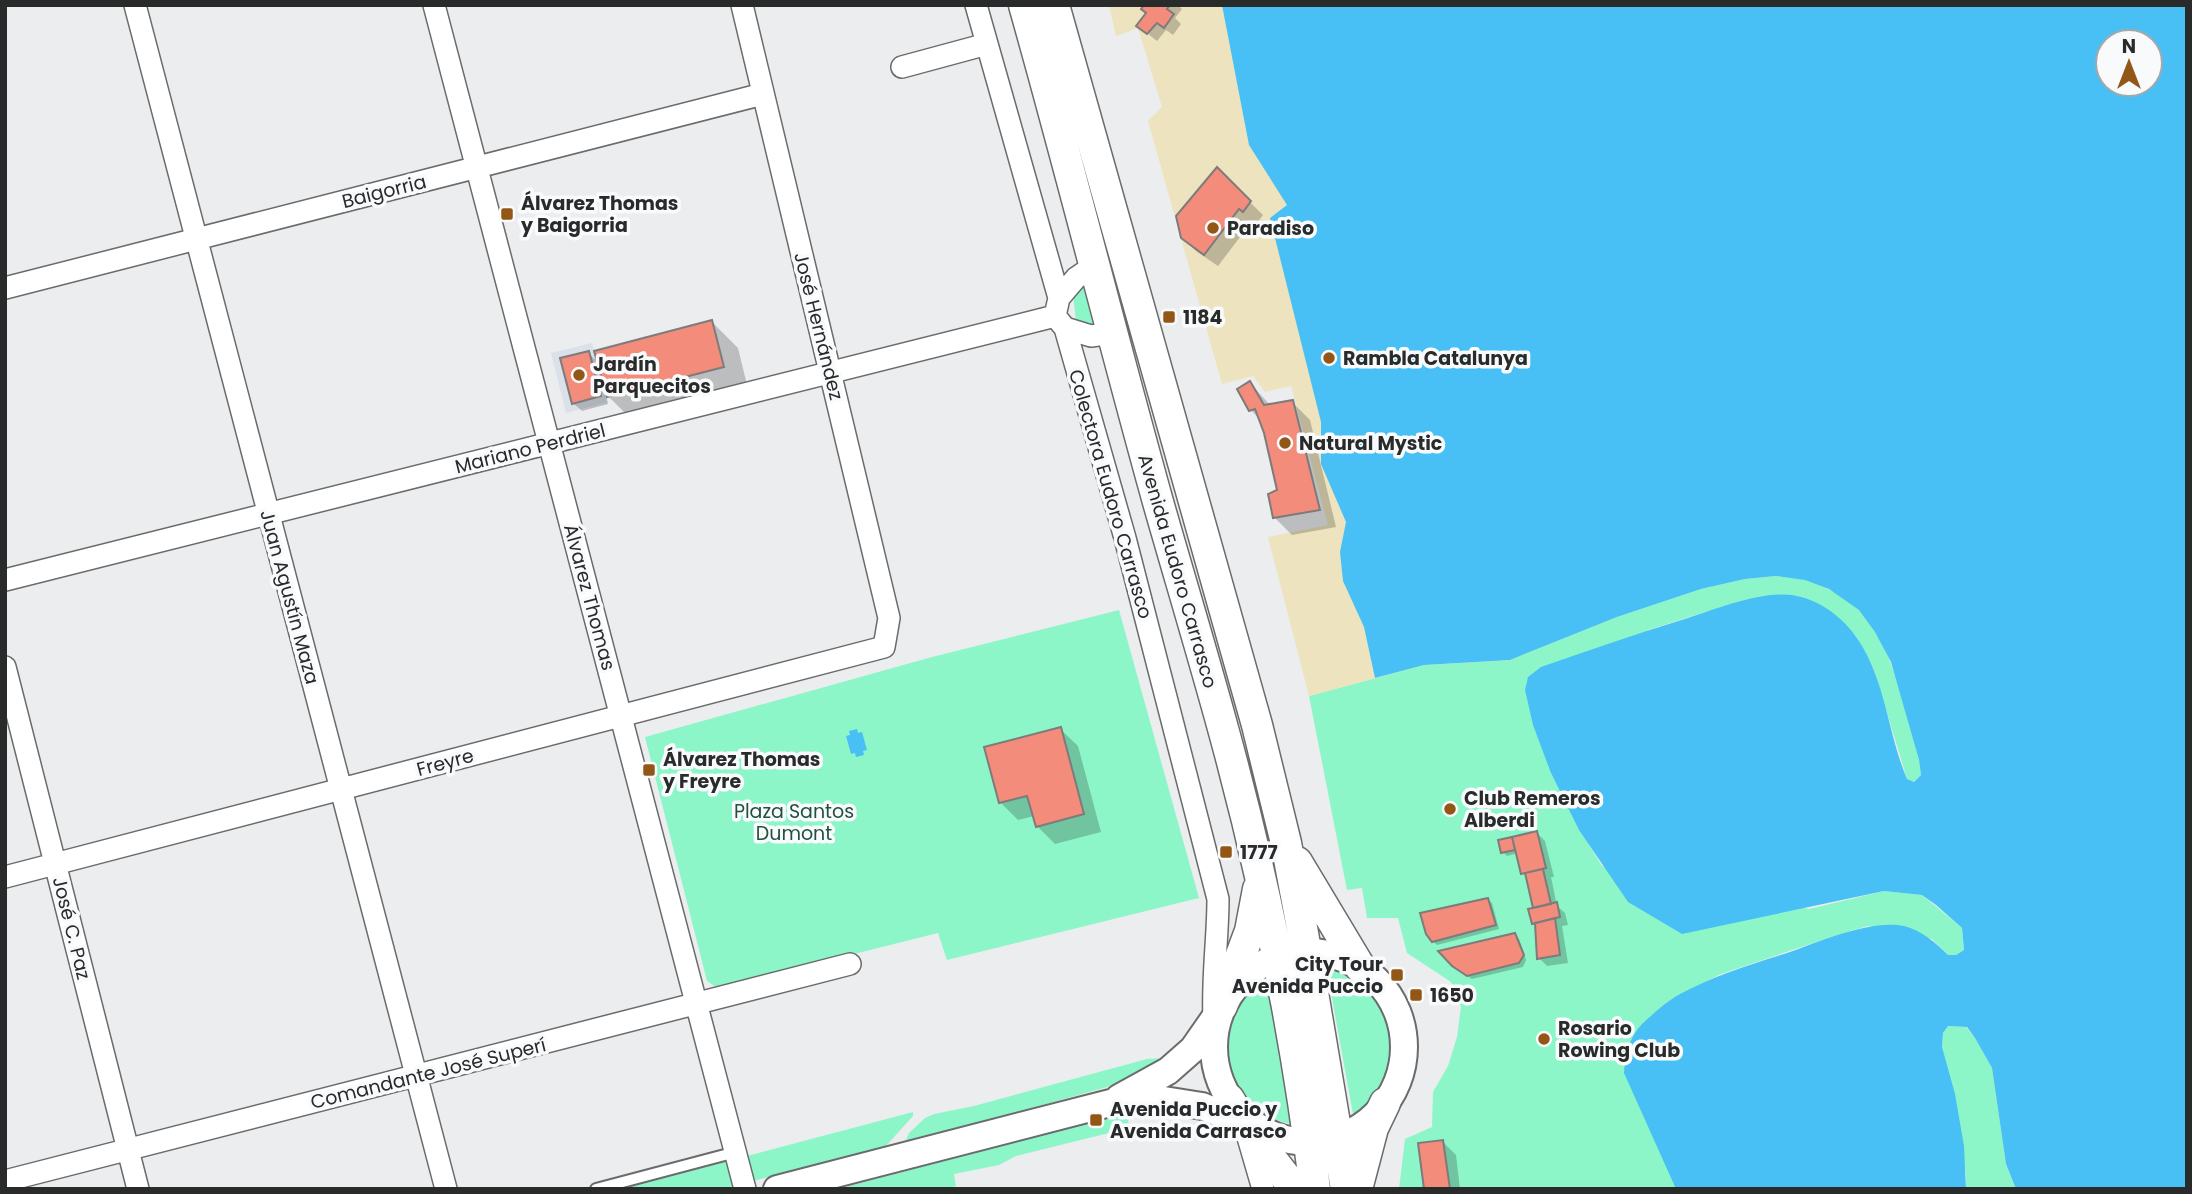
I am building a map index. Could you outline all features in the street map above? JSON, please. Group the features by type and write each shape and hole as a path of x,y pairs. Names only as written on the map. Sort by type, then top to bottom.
{"main road":[{"name":"Avenida Eudoro Carrasco","path":"1024,5 1224,733 1260,875 1292,954 1339,1137 1346,1189"},
{"name":"Avenida Eudoro Carrasco","path":"1054,5 1257,725 1286,843 1292,954 1315,1189"},
{"path":"1286,843 1360,967"},
{"path":"1212,1019 1250,931 1260,875"},
{"path":"1357,1189 1373,1129 1385,1103"},
{"path":"1247,1118 1295,1189"}],"street":[{"name":"Juan Agustín Maza","path":"135,5 446,1189"},
{"name":"Álvarez Thomas","path":"434,5 745,1189"},
{"name":"José Hernández","path":"742,5 889,618 884,647"},
{"name":"Colectora Eudoro Carrasco","path":"976,5 1060,314 1125,538 1218,899 1212,1019"},
{"path":"902,67 987,44"},
{"name":"Baigorria","path":"5,288 763,94"},
{"path":"1060,314 1076,278 1095,265"},
{"name":"Mariano Perdriel","path":"5,580 1060,314 1091,336 1112,333"},
{"name":"Freyre","path":"5,877 884,647"},
{"name":"José C. Paz","path":"5,667 138,1189"},
{"path":"777,1189 1110,1103 1164,1100 1202,1106 1247,1118 1287,1139 1309,1142 1339,1137 1364,1124 1385,1103 1398,1080 1404,1055 1403,1029 1395,1005 1380,983 1360,967 1335,955 1292,954 1245,976 1168,1071 1110,1103"},
{"name":"Comandante José Superí","path":"5,1181 850,964"},
{"path":"1212,1019 1216,1070 1247,1118 1263,1189"}],"lane":[{"path":"596,1189 737,1155"}],"shaded area":[{"name":"Jardín Parquecitos","path":"592,343 608,402 566,413 551,353"}],"green space":[{"path":"1084,284 1097,323 1093,328 1076,321 1073,295"},
{"path":"1776,576 1804,580 1842,596 1871,624 1889,660 1903,701 1919,760 1921,775 1914,782 1907,779 1875,673 1855,635 1764,597 1728,605 1648,630 1551,773 1602,866 1809,909 1884,891 1922,895 1962,928 1964,950 1956,955 1948,955 1932,939 1868,926 1721,974 1677,996 1641,1025 1631,1041 1625,1059 1676,1189 1399,1189 1405,1139 1432,1127 1433,1092 1448,1066 1457,1037 1461,1007 1451,982 1407,953 1398,918 1367,918 1362,888 1347,890 1309,696 1424,665 1510,660 1617,617 1701,589 1745,579"},
{"name":"Plaza Santos Dumont","path":"1119,610 1199,898 947,960 938,933 726,986 716,987 707,981 645,737 932,657"},
{"path":"1326,965 1351,974 1371,989 1385,1008 1393,1030 1394,1053 1388,1076 1374,1096 1353,1114"},
{"path":"1267,975 1290,1124 1265,1114 1245,1099 1232,1080 1225,1058 1225,1035 1231,1012 1245,992"},
{"path":"1948,1026 1966,1027 1992,1068 2006,1164 2016,1189 1966,1189 1966,1173 1942,1047 1943,1033"},
{"path":"1163,1058 1136,1075 1107,1087 908,1143 906,1140 909,1133 925,1118 934,1114 974,1106 1147,1059"},
{"path":"913,1112 913,1116 885,1147 722,1189 622,1189"},
{"path":"1129,1116 1128,1123 1121,1130 1016,1156 999,1165 954,1174 956,1186 943,1189 838,1189 1091,1122 1092,1125 1100,1122 1100,1119"}],"sand":[{"name":"Rambla Catalunya","path":"1109,5 1322,5 1510,660 1424,665 1309,696 1268,537 1328,525 1291,386 1265,392 1253,376 1222,384 1148,121 1162,107 1138,28 1116,36"}],"water":[{"path":"1222,5 2187,5 2187,1189 2016,1189 2006,1164 1992,1068 1967,1027 1948,1026 1943,1033 1942,1047 1955,1094 1964,1146 1966,1189 1676,1189 1624,1073 1628,1047 1642,1024 1675,997 1707,981 1846,932 1877,926 1904,926 1922,934 1948,955 1956,955 1964,950 1962,928 1922,895 1884,891 1682,934 1628,902 1579,830 1551,773 1533,725 1525,690 1528,677 1541,667 1740,601 1780,594 1801,597 1834,614 1854,634 1865,651 1880,686 1900,761 1907,779 1914,782 1921,775 1919,760 1891,662 1859,610 1829,589 1805,580 1776,576 1745,579 1701,589 1617,617 1510,660 1424,665 1375,678 1364,627 1343,581 1340,552 1346,522 1321,464 1321,422 1270,218 1287,205 1249,145"},
{"path":"857,729 858,733 862,732 867,750 863,751 864,755 856,757 855,753 851,754 846,736 850,735 849,731"}],"building":[{"path":"1144,5 1170,5 1167,9 1174,14 1164,28 1157,23 1147,34 1136,26 1146,13 1141,9"},
{"path":"1217,167 1251,201 1243,212 1239,209 1204,255 1181,238 1176,216"},
{"path":"712,320 724,367 607,397 594,351"},
{"path":"589,351 601,396 572,404 560,358"},
{"name":"Natural Mystic","path":"1250,381 1264,405 1293,400 1320,510 1273,518 1268,494 1277,490 1264,433 1255,409 1249,411 1237,389"},
{"path":"1061,727 1084,814 1036,827 1027,796 999,803 984,747"},
{"path":"1537,831 1546,868 1521,874 1512,837"},
{"path":"1512,837 1515,850 1501,853 1498,840"},
{"path":"1543,869 1551,904 1533,908 1525,873"},
{"path":"1488,898 1496,925 1432,942 1426,934 1420,913"},
{"path":"1557,902 1560,917 1532,924 1528,909"},
{"path":"1555,918 1560,955 1537,959 1535,923"},
{"path":"1515,933 1524,955 1519,963 1467,976 1452,966 1438,951"},
{"path":"1443,1140 1450,1189 1424,1189 1418,1143"}],"place":[{"name":"Álvarez Thomas y Baigorria","path":"507,214"},
{"name":"Paradiso","path":"1213,228"},
{"name":"1184","path":"1169,317"},
{"name":"Rambla Catalunya","path":"1329,358"},
{"name":"Jardín Parquecitos","path":"579,375"},
{"name":"Natural Mystic","path":"1285,443"},
{"name":"Álvarez Thomas y Freyre","path":"649,770"},
{"name":"Club Remeros Alberdi","path":"1450,809"},
{"name":"1777","path":"1226,852"},
{"name":"City Tour Avenida Puccio","path":"1397,975"},
{"name":"1650","path":"1416,995"},
{"name":"Rosario Rowing Club","path":"1544,1039"},
{"name":"Avenida Puccio y Avenida Carrasco","path":"1096,1120"}]}
